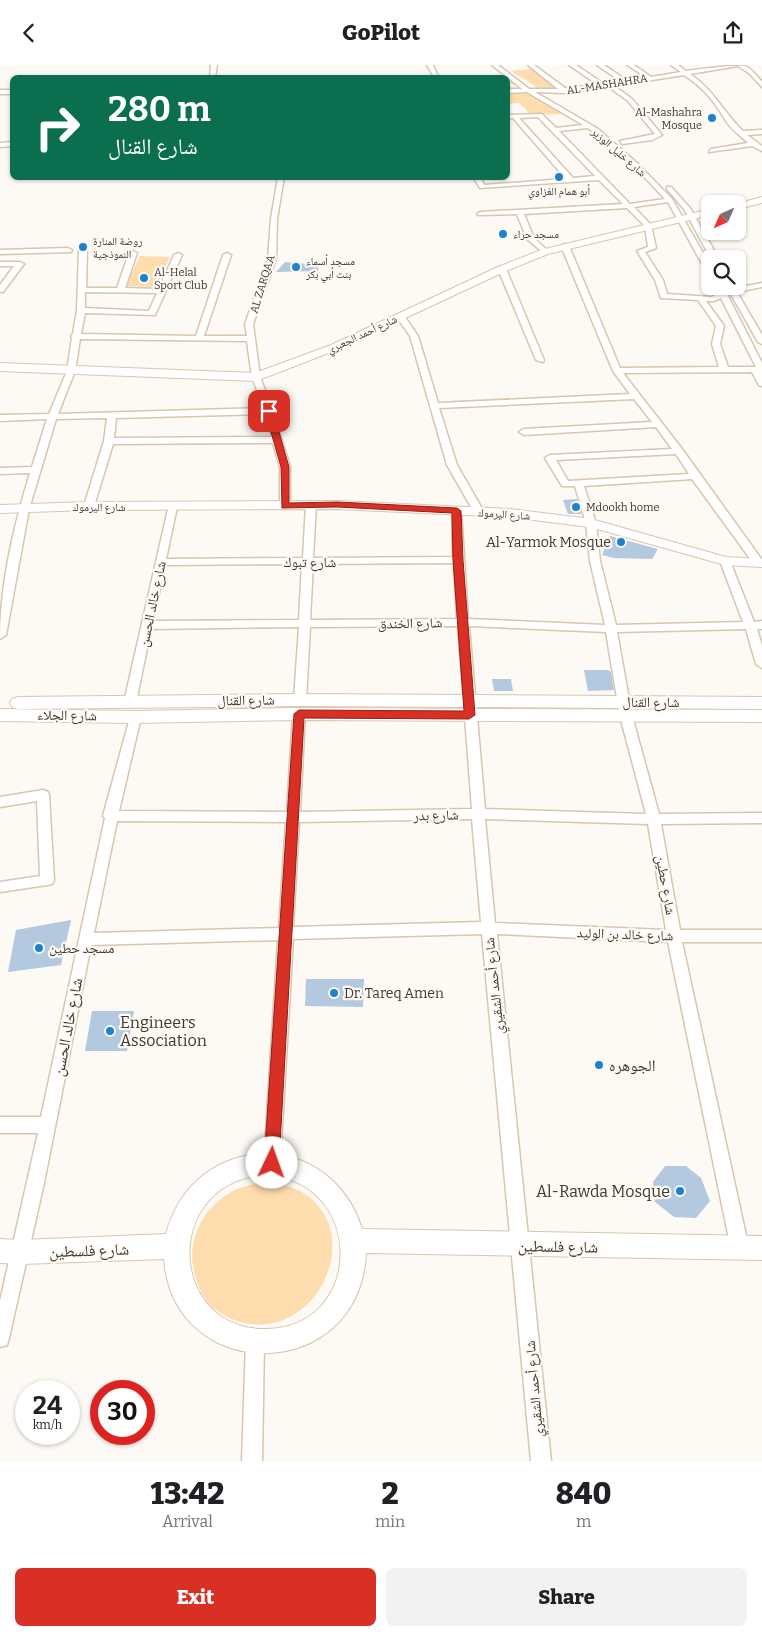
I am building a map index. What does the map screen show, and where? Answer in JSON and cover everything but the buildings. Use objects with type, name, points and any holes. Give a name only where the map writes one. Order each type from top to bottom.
[{"type":"street","name":"شارع خليل الوزير","points":[[495,65],[508,75]]},
{"type":"street","name":"شارع خليل الوزير","points":[[502,65],[541,91],[602,127],[622,142],[649,167],[687,208],[710,250]]},
{"type":"street","points":[[531,65],[565,91]]},
{"type":"street","points":[[572,65],[630,100],[659,135],[652,138],[622,142]]},
{"type":"street","points":[[600,65],[626,82]]},
{"type":"street","points":[[630,65],[650,77]]},
{"type":"street","points":[[674,65],[703,85],[726,114],[728,121],[753,144],[762,149]]},
{"type":"street","name":"AL-MASHAHRA","points":[[510,91],[565,91],[736,65]]},
{"type":"street","points":[[740,65],[759,77],[762,85]]},
{"type":"street","name":"شارع خليل الوزير","points":[[510,76],[529,91],[590,126],[612,142],[670,200],[701,256]]},
{"type":"street","points":[[511,117],[540,115],[648,225],[652,248],[641,251],[659,280],[664,296],[714,299],[717,295]]},
{"type":"street","points":[[511,117],[570,179]]},
{"type":"street","points":[[555,130],[590,126]]},
{"type":"street","points":[[742,133],[762,132]]},
{"type":"street","points":[[711,151],[753,144]]},
{"type":"street","points":[[478,180],[482,187],[600,178]]},
{"type":"street","name":"AL ZARQAA","points":[[280,180],[274,219],[272,259],[258,305],[249,324],[256,377],[269,411],[285,467],[285,506]]},
{"type":"street","points":[[480,214],[629,205],[670,200]]},
{"type":"street","points":[[746,204],[762,200]]},
{"type":"street","points":[[520,212],[531,239],[545,252]]},
{"type":"street","name":"شارع أحمد الجعبري","points":[[0,367],[256,377],[335,347],[502,269],[545,252],[565,245],[701,214]]},
{"type":"street","points":[[565,245],[616,371],[679,451],[695,476],[760,562]]},
{"type":"street","points":[[0,252],[68,250]]},
{"type":"street","points":[[0,635],[24,509],[53,416],[71,371],[75,336],[81,310],[82,251]]},
{"type":"street","points":[[120,289],[133,253]]},
{"type":"street","points":[[81,310],[152,313],[178,255]]},
{"type":"street","points":[[198,339],[205,324],[227,255]]},
{"type":"street","points":[[0,264],[20,264],[1,288]]},
{"type":"street","points":[[502,269],[540,360]]},
{"type":"street","points":[[746,287],[762,285]]},
{"type":"street","points":[[81,290],[162,291]]},
{"type":"street","points":[[724,295],[762,371]]},
{"type":"street","points":[[735,295],[762,342]]},
{"type":"street","points":[[700,298],[720,326],[716,344],[724,369]]},
{"type":"street","points":[[400,316],[414,336],[420,351],[434,407],[452,465],[479,512]]},
{"type":"street","points":[[75,336],[250,339]]},
{"type":"street","points":[[616,371],[756,369],[762,383]]},
{"type":"street","points":[[434,407],[636,396]]},
{"type":"street","points":[[0,418],[269,411]]},
{"type":"street","points":[[89,506],[109,441],[112,414]]},
{"type":"street","points":[[524,432],[658,424]]},
{"type":"street","points":[[109,441],[276,439]]},
{"type":"street","points":[[679,451],[550,458],[565,484],[695,476]]},
{"type":"street","points":[[0,471],[36,469]]},
{"type":"street","name":"شارع حطين","points":[[579,483],[591,523],[594,561],[611,629],[625,709],[654,819],[674,936],[751,1249]]},
{"type":"street","points":[[272,1163],[311,505]]},
{"type":"street","name":"شارع اليرموك","points":[[0,509],[89,506],[311,505],[510,513],[591,523],[725,561],[760,562]]},
{"type":"street","name":"شارع خالد الحسن","points":[[0,1338],[11,1251],[47,1125],[172,507]]},
{"type":"street","name":"شارع أحمد الشقيري","points":[[457,511],[462,622],[478,815],[541,1461]]},
{"type":"street","name":"شارع تبوك","points":[[161,562],[308,563],[458,560]]},
{"type":"street","points":[[725,561],[750,625],[762,664]]},
{"type":"street","name":"شارع الخندق","points":[[148,625],[462,622],[611,629],[762,625]]},
{"type":"street","name":"شارع القنال","points":[[0,703],[132,709],[300,707],[625,709],[762,716]]},
{"type":"street","name":"شارع القنال","points":[[625,709],[762,703]]},
{"type":"street","name":"شارع الجلاء","points":[[0,715],[132,709]]},
{"type":"street","points":[[0,802],[43,795],[47,880],[0,887]]},
{"type":"street","name":"شارع بدر","points":[[110,816],[478,815],[654,819],[762,818]]},
{"type":"street","name":"شارع خالد بن الوليد","points":[[85,939],[488,928],[674,936],[762,936]]},
{"type":"street","points":[[0,1125],[47,1125]]},
{"type":"street","points":[[272,1163],[305,1170],[330,1187],[347,1213],[354,1241],[350,1274],[336,1301],[326,1313],[301,1332],[272,1341],[255,1341],[223,1333],[196,1313],[181,1285],[177,1261],[178,1246],[184,1222],[190,1210],[209,1187],[246,1167],[272,1163]]},
{"type":"street","name":"شارع فلسطين","points":[[354,1241],[751,1249]]},
{"type":"street","name":"شارع فلسطين","points":[[11,1251],[178,1246]]},
{"type":"street","points":[[252,1461],[255,1341]]},
{"type":"shaded area","points":[[532,69],[560,88],[538,88],[511,71]]},
{"type":"shaded area","points":[[510,94],[531,94],[566,114],[529,115],[526,109],[519,103],[510,104]]},
{"type":"shaded area","name":"Al-Helal Sport Club","points":[[140,256],[170,257],[156,287],[125,286]]},
{"type":"shaded area","points":[[259,1183],[280,1184],[300,1191],[321,1209],[331,1231],[332,1256],[325,1279],[311,1300],[292,1316],[268,1324],[241,1322],[215,1310],[204,1297],[193,1266],[195,1235],[210,1209],[222,1198],[237,1189]]},
{"type":"place","name":"Al-Mashahra Mosque","points":[[712,118]]},
{"type":"place","name":"أبو همام الغزاوي","points":[[559,177]]},
{"type":"place","name":"مسجد حراء","points":[[503,234]]},
{"type":"place","name":"روضة المنارة النموذجية","points":[[83,247]]},
{"type":"place","name":"مسجد أسماء بنت أبي بكر","points":[[296,267]]},
{"type":"place","name":"Al-Helal Sport Club","points":[[144,278]]},
{"type":"place","name":"Mdookh home","points":[[576,507]]},
{"type":"place","name":"Al-Yarmok Mosque","points":[[621,542]]},
{"type":"place","name":"مسجد حطين","points":[[39,948]]},
{"type":"place","name":"Dr. Tareq Amen","points":[[334,993]]},
{"type":"place","name":"Engineers Association","points":[[110,1031]]},
{"type":"place","name":"الجوهره","points":[[599,1065]]},
{"type":"place","name":"Al-Rawda Mosque","points":[[680,1191]]},
{"type":"route","points":[[269,411],[285,467],[285,506],[337,505],[457,511],[462,625],[469,701],[469,715],[299,714],[272,1163]]}]
